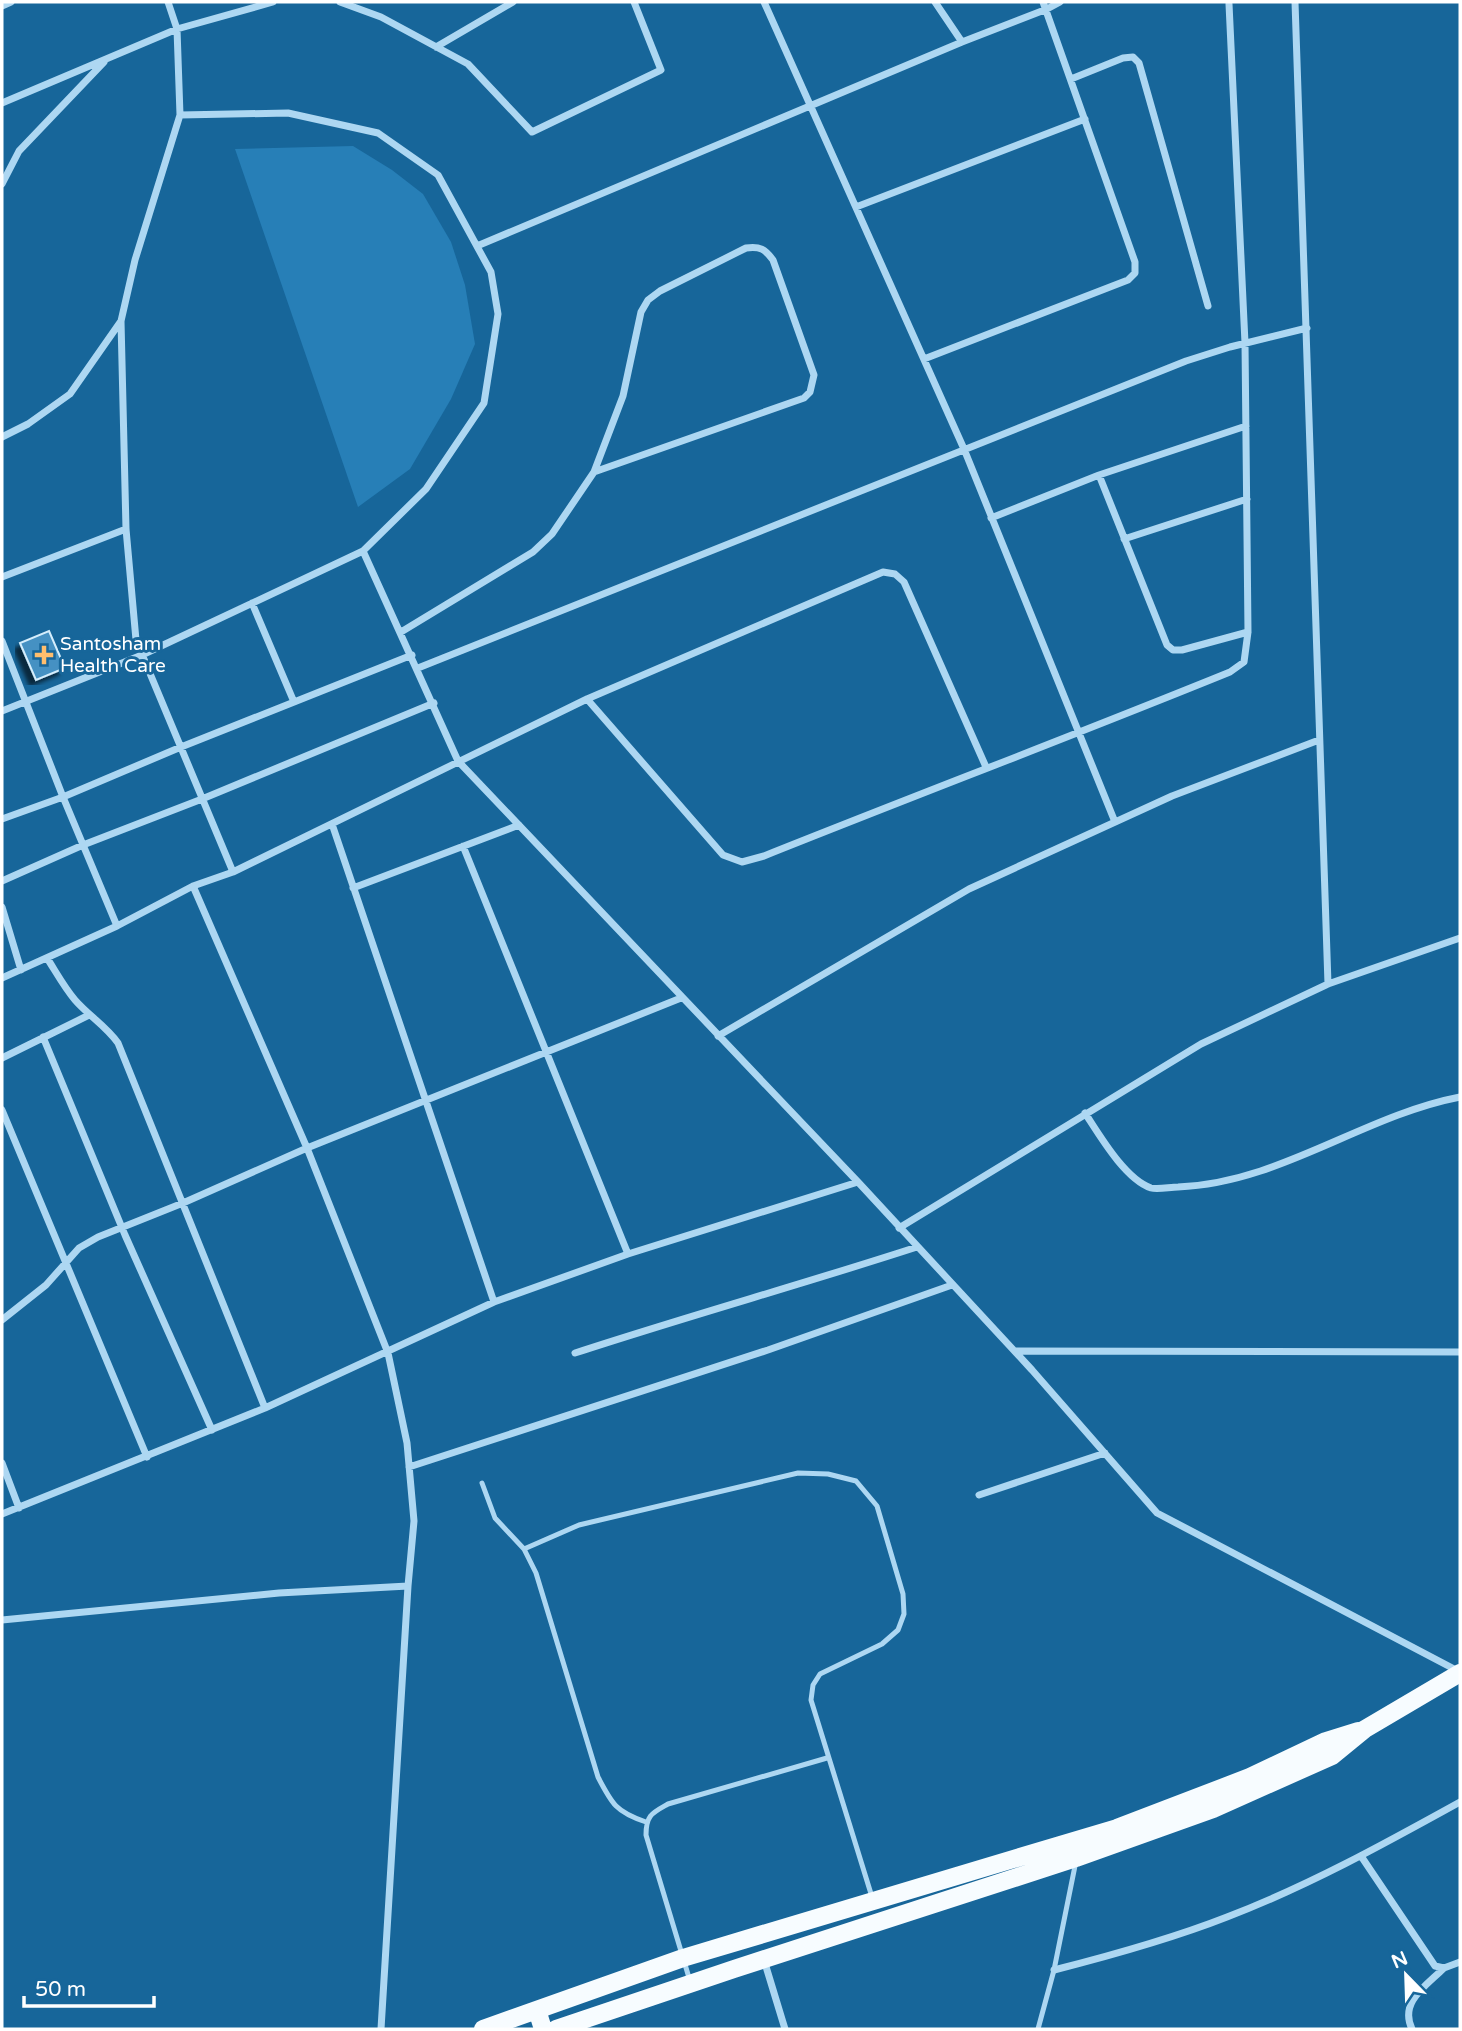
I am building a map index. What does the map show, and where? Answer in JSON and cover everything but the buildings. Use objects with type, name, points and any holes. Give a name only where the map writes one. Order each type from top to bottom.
[{"type":"main road","points":[[556,2029],[1076,1858],[1213,1809],[1332,1756],[1365,1729],[1460,1673]]},
{"type":"main road","points":[[483,2029],[683,1958],[1117,1828],[1250,1777],[1326,1741],[1365,1729]]},
{"type":"main road","points":[[537,2010],[543,2029]]},
{"type":"street","points":[[2,6],[11,2]]},
{"type":"street","points":[[168,2],[177,29],[180,115],[135,260],[121,321],[126,529],[136,640],[233,872]]},
{"type":"street","points":[[2,103],[177,29],[273,2]]},
{"type":"street","points":[[340,2],[381,17],[468,64],[531,132],[661,70],[634,2]]},
{"type":"street","points":[[436,47],[513,2]]},
{"type":"street","points":[[764,2],[964,449],[1115,822]]},
{"type":"street","points":[[935,2],[962,42]]},
{"type":"street","points":[[477,246],[810,104],[1060,2]]},
{"type":"street","points":[[1294,2],[1328,984]]},
{"type":"street","points":[[587,699],[723,855],[742,862],[764,856],[986,767],[1079,733],[1230,672],[1244,662],[1248,632],[1245,343],[1230,4]]},
{"type":"street","points":[[924,359],[1128,280],[1135,273],[1135,262],[1045,6]]},
{"type":"street","points":[[1071,79],[1123,58],[1133,57],[1139,63],[1208,306]]},
{"type":"street","points":[[2,184],[19,150],[107,59]]},
{"type":"street","points":[[2,711],[142,654],[363,551],[426,489],[484,403],[498,314],[491,272],[439,175],[378,133],[288,113],[180,115]]},
{"type":"street","points":[[856,207],[1085,119]]},
{"type":"street","points":[[401,632],[533,552],[552,534],[594,471],[623,396],[637,323],[648,300],[660,291],[746,248],[758,246],[767,251],[773,260],[814,375],[810,392],[804,398],[594,471]]},
{"type":"street","points":[[2,437],[28,424],[70,394],[121,321]]},
{"type":"street","points":[[418,668],[1186,361],[1307,328]]},
{"type":"street","points":[[991,518],[1099,475],[1246,426]]},
{"type":"street","points":[[1099,475],[1167,645],[1174,650],[1182,650],[1248,632]]},
{"type":"street","points":[[1124,539],[1247,499]]},
{"type":"street","points":[[2,578],[126,529]]},
{"type":"street","points":[[363,551],[458,761],[858,1182],[1015,1351],[1157,1513],[1460,1673]]},
{"type":"street","points":[[2,978],[117,926],[193,886],[233,872],[587,699],[883,572],[895,574],[904,582],[986,767]]},
{"type":"street","points":[[252,603],[294,702]]},
{"type":"street","points":[[2,641],[62,797],[117,926]]},
{"type":"street","points":[[2,819],[412,655]]},
{"type":"street","points":[[2,881],[83,845],[434,703]]},
{"type":"street","points":[[718,1036],[969,889],[1172,796],[1319,740]]},
{"type":"street","points":[[332,824],[494,1302]]},
{"type":"street","points":[[353,888],[519,825]]},
{"type":"street","points":[[463,846],[628,1254]]},
{"type":"street","points":[[193,886],[307,1148],[388,1353],[407,1443],[414,1521],[381,2029]]},
{"type":"street","points":[[2,907],[21,970]]},
{"type":"street","points":[[899,1228],[1201,1044],[1328,984],[1460,938]]},
{"type":"street","points":[[47,958],[73,998],[89,1015],[107,1028],[118,1043],[265,1408]]},
{"type":"street","points":[[2,1320],[46,1284],[79,1248],[307,1148],[681,998]]},
{"type":"street","points":[[2,1058],[89,1015]]},
{"type":"street","points":[[43,1037],[122,1228],[212,1430]]},
{"type":"street","points":[[1085,1113],[1122,1167],[1152,1188],[1196,1186],[1255,1173],[1322,1149],[1389,1117],[1460,1097]]},
{"type":"street","points":[[2,1110],[147,1457]]},
{"type":"street","points":[[2,1514],[265,1408],[494,1302],[628,1254],[858,1182]]},
{"type":"street","points":[[575,1353],[917,1247]]},
{"type":"street","points":[[409,1466],[755,1354],[952,1285]]},
{"type":"street","points":[[1015,1351],[1460,1352]]},
{"type":"street","points":[[979,1495],[1105,1453]]},
{"type":"street","points":[[2,1462],[19,1508]]},
{"type":"street","points":[[2,1620],[279,1593],[408,1586]]},
{"type":"street","points":[[1054,1970],[1137,1948],[1228,1917],[1361,1856],[1460,1802]]},
{"type":"street","points":[[1361,1856],[1428,1958],[1435,1966],[1444,1968]]},
{"type":"street","points":[[764,1960],[785,2029]]},
{"type":"street","points":[[1412,2029],[1407,2009],[1412,2000],[1444,1968],[1460,1962]]},
{"type":"lane","points":[[524,1549],[579,1525],[798,1473],[828,1474],[856,1481],[877,1506],[903,1594],[904,1614],[898,1630],[882,1644],[820,1674],[813,1685],[811,1700],[873,1900]]},
{"type":"lane","points":[[482,1482],[495,1518],[524,1549],[536,1573],[598,1777],[611,1803],[626,1815],[646,1822]]},
{"type":"lane","points":[[691,1984],[646,1835],[646,1822],[653,1813],[668,1804],[827,1758]]},
{"type":"lane","points":[[1038,2029],[1054,1970],[1076,1858]]},
{"type":"shaded area","points":[[353,146],[392,170],[423,194],[451,242],[465,285],[475,344],[451,399],[410,469],[358,507],[235,149]]},
{"type":"place","name":"Santosham Health Care","points":[[44,655]]}]
